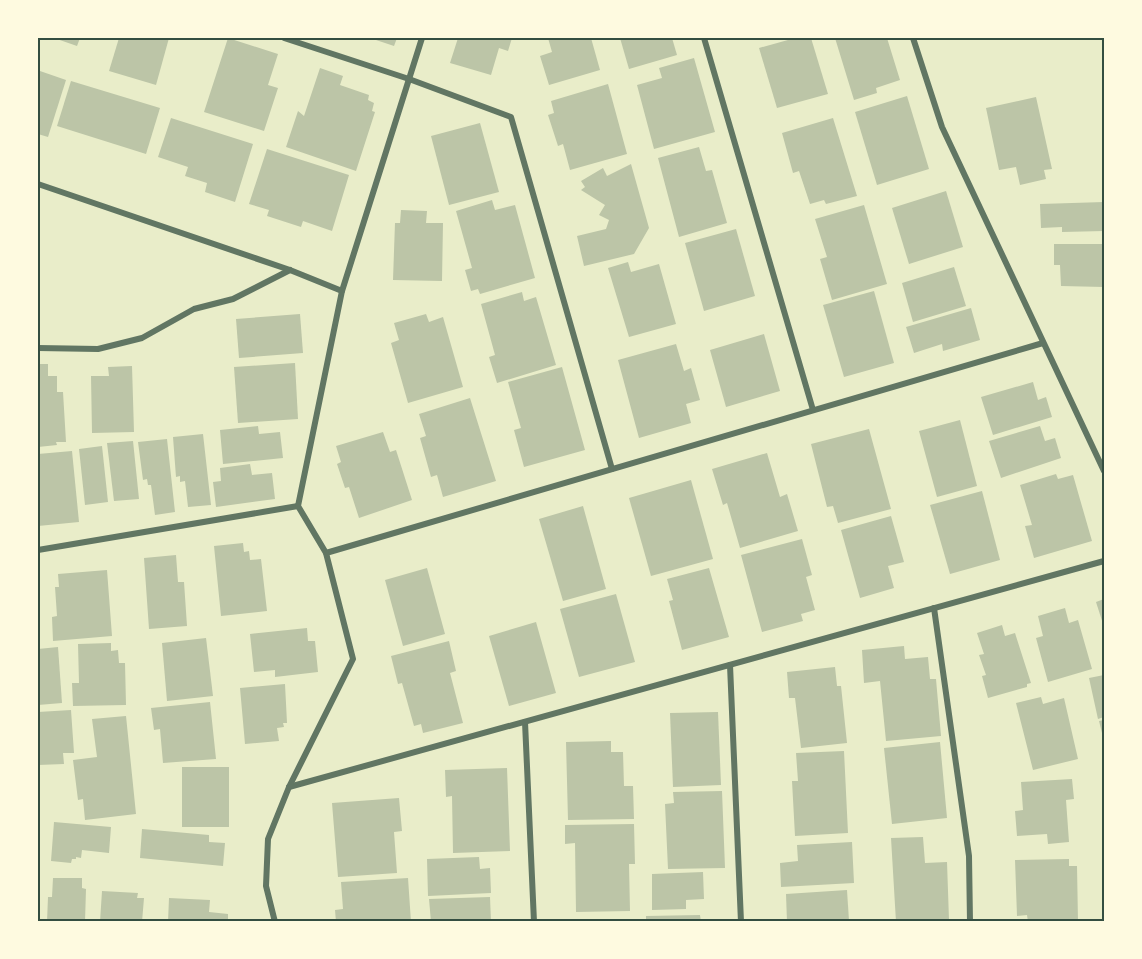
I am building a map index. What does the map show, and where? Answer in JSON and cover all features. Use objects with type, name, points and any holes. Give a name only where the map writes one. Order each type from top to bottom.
[{"type":"street","points":[[285,38],[409,78],[511,117],[612,469]]},
{"type":"street","points":[[275,921],[266,886],[268,839],[289,787],[353,659],[326,553],[298,506],[342,291],[422,38]]},
{"type":"street","points":[[704,38],[813,410]]},
{"type":"street","points":[[913,38],[942,127],[1104,471]]},
{"type":"street","points":[[38,184],[290,270],[342,291]]},
{"type":"street","points":[[38,348],[98,349],[142,338],[194,309],[233,299],[290,270]]},
{"type":"street","points":[[326,553],[1043,343]]},
{"type":"street","points":[[38,550],[298,506]]},
{"type":"street","points":[[289,787],[1104,561]]},
{"type":"street","points":[[934,609],[969,856],[970,921]]},
{"type":"street","points":[[730,665],[741,921]]},
{"type":"street","points":[[525,722],[534,921]]},
{"type":"building","points":[[54,38],[80,38],[77,46]]},
{"type":"building","points":[[119,38],[169,38],[156,85],[109,71]]},
{"type":"building","points":[[228,38],[278,54],[268,85],[278,88],[264,131],[204,112]]},
{"type":"building","points":[[370,38],[397,38],[394,46]]},
{"type":"building","points":[[458,38],[512,38],[508,51],[499,48],[491,75],[450,63]]},
{"type":"building","points":[[548,38],[591,38],[600,70],[549,85],[540,56],[552,52]]},
{"type":"building","points":[[620,38],[672,38],[677,55],[629,69]]},
{"type":"building","points":[[795,38],[811,38],[828,94],[777,108],[759,48]]},
{"type":"building","points":[[835,38],[887,38],[900,80],[876,88],[877,93],[854,100]]},
{"type":"building","points":[[694,58],[715,132],[654,149],[637,85],[662,78],[659,68]]},
{"type":"building","points":[[320,68],[343,76],[340,85],[369,95],[368,100],[374,103],[372,111],[375,112],[356,171],[286,147],[298,111],[304,116]]},
{"type":"building","points":[[40,71],[66,80],[48,137],[38,134]]},
{"type":"building","points":[[71,81],[160,108],[146,154],[57,126]]},
{"type":"building","points":[[608,84],[627,154],[570,170],[563,144],[558,146],[548,115],[554,113],[551,101]]},
{"type":"building","points":[[907,96],[929,169],[877,185],[855,112]]},
{"type":"building","points":[[1036,97],[1052,169],[1044,170],[1046,179],[1020,185],[1016,167],[999,170],[986,108]]},
{"type":"building","points":[[171,118],[253,144],[235,202],[205,192],[207,183],[185,176],[188,167],[158,157]]},
{"type":"building","points":[[833,118],[857,196],[826,204],[824,200],[810,204],[799,171],[793,173],[782,133]]},
{"type":"building","points":[[480,123],[499,192],[449,205],[431,136]]},
{"type":"building","points":[[699,147],[706,171],[712,170],[727,223],[679,237],[658,158]]},
{"type":"building","points":[[267,149],[349,175],[332,231],[303,221],[301,227],[267,216],[269,210],[249,204]]},
{"type":"building","points":[[631,164],[649,228],[634,254],[584,266],[577,236],[606,229],[609,220],[599,215],[605,205],[581,190],[585,187],[581,181],[603,168],[607,176]]},
{"type":"building","points":[[946,191],[963,247],[909,264],[892,208]]},
{"type":"building","points":[[492,200],[495,210],[515,205],[535,278],[480,294],[478,289],[471,291],[465,270],[472,268],[456,211]]},
{"type":"building","points":[[1104,202],[1104,231],[1062,232],[1062,227],[1041,228],[1040,204]]},
{"type":"building","points":[[864,205],[887,284],[832,300],[820,259],[827,257],[815,219]]},
{"type":"building","points":[[401,210],[427,211],[426,223],[443,223],[442,281],[393,280],[395,223],[400,223]]},
{"type":"building","points":[[736,229],[755,296],[704,311],[685,243]]},
{"type":"building","points":[[1054,244],[1104,244],[1104,287],[1061,286],[1060,265],[1054,265]]},
{"type":"building","points":[[628,262],[631,272],[659,264],[676,324],[629,337],[608,268]]},
{"type":"building","points":[[954,267],[966,306],[913,322],[902,283]]},
{"type":"building","points":[[874,291],[894,363],[844,377],[823,305]]},
{"type":"building","points":[[522,292],[524,301],[536,297],[556,365],[497,383],[489,357],[495,355],[481,304]]},
{"type":"building","points":[[971,308],[980,340],[943,351],[942,344],[914,353],[906,327]]},
{"type":"building","points":[[300,314],[303,353],[239,358],[236,319]]},
{"type":"building","points":[[426,314],[429,322],[443,317],[463,387],[408,403],[391,343],[399,340],[394,323]]},
{"type":"building","points":[[764,334],[780,391],[726,407],[710,350]]},
{"type":"building","points":[[676,344],[684,371],[691,368],[700,400],[686,404],[691,423],[639,438],[618,360]]},
{"type":"building","points":[[295,363],[298,419],[238,423],[234,367]]},
{"type":"building","points":[[38,364],[48,364],[48,376],[57,376],[57,392],[63,392],[66,442],[56,442],[57,445],[38,447]]},
{"type":"building","points":[[132,366],[134,432],[92,433],[91,376],[109,376],[108,367]]},
{"type":"building","points":[[562,367],[585,450],[524,467],[514,430],[521,428],[508,382]]},
{"type":"building","points":[[1033,382],[1038,400],[1046,397],[1052,417],[993,435],[981,397]]},
{"type":"building","points":[[470,398],[496,481],[443,497],[437,475],[431,477],[420,438],[426,436],[419,414]]},
{"type":"building","points":[[960,420],[977,486],[937,497],[919,431]]},
{"type":"building","points":[[258,426],[259,434],[280,432],[283,458],[223,464],[220,430]]},
{"type":"building","points":[[1040,426],[1045,441],[1055,438],[1061,458],[1001,478],[989,441]]},
{"type":"building","points":[[869,429],[891,509],[838,523],[833,506],[827,507],[811,444]]},
{"type":"building","points":[[383,432],[390,452],[396,450],[412,500],[359,518],[349,487],[345,488],[337,464],[341,462],[336,446]]},
{"type":"building","points":[[203,434],[211,505],[188,507],[185,481],[180,482],[180,476],[176,477],[173,437]]},
{"type":"building","points":[[167,439],[175,512],[155,515],[151,485],[148,485],[147,479],[143,480],[138,442]]},
{"type":"building","points":[[133,441],[139,499],[114,501],[107,443]]},
{"type":"building","points":[[102,446],[108,502],[85,505],[79,449]]},
{"type":"building","points":[[72,451],[79,522],[38,526],[38,454]]},
{"type":"building","points":[[767,453],[780,497],[787,494],[798,531],[740,548],[727,503],[723,505],[712,469]]},
{"type":"building","points":[[250,464],[252,475],[272,473],[275,499],[216,507],[213,482],[221,481],[220,468]]},
{"type":"building","points":[[1056,474],[1058,479],[1073,475],[1092,541],[1034,558],[1025,526],[1032,525],[1020,485]]},
{"type":"building","points":[[691,480],[713,559],[651,576],[629,498]]},
{"type":"building","points":[[982,491],[1000,560],[950,574],[930,505]]},
{"type":"building","points":[[583,506],[606,589],[563,601],[539,519]]},
{"type":"building","points":[[891,516],[904,562],[888,566],[894,588],[860,598],[841,530]]},
{"type":"building","points":[[802,539],[812,575],[806,577],[815,610],[801,614],[803,621],[762,632],[741,555]]},
{"type":"building","points":[[243,543],[244,552],[249,551],[250,560],[261,559],[267,611],[221,616],[214,546]]},
{"type":"building","points":[[176,555],[178,582],[184,582],[187,626],[149,629],[144,558]]},
{"type":"building","points":[[427,568],[445,634],[403,646],[385,580]]},
{"type":"building","points":[[709,568],[729,637],[682,650],[669,601],[673,600],[667,579]]},
{"type":"building","points":[[107,570],[112,636],[53,641],[52,617],[57,616],[55,587],[59,587],[58,574]]},
{"type":"building","points":[[616,594],[635,662],[579,677],[560,609]]},
{"type":"building","points":[[1104,599],[1104,627],[1096,602]]},
{"type":"building","points":[[1065,608],[1069,623],[1078,620],[1092,669],[1048,682],[1036,638],[1043,636],[1038,616]]},
{"type":"building","points":[[536,622],[556,693],[509,706],[489,636]]},
{"type":"building","points":[[1002,625],[1005,636],[1015,633],[1031,683],[1027,684],[1027,687],[988,698],[982,676],[986,675],[979,655],[984,654],[977,633]]},
{"type":"building","points":[[307,628],[308,641],[315,641],[318,672],[275,677],[275,670],[254,672],[250,634]]},
{"type":"building","points":[[206,638],[213,696],[167,701],[162,643]]},
{"type":"building","points":[[449,641],[456,671],[450,673],[463,723],[423,733],[421,724],[414,726],[402,683],[398,684],[391,656]]},
{"type":"building","points":[[111,643],[111,651],[118,650],[119,663],[125,663],[126,705],[73,706],[72,683],[79,683],[78,644]]},
{"type":"building","points":[[904,646],[905,659],[928,657],[930,679],[936,679],[941,736],[886,741],[880,681],[864,683],[862,650]]},
{"type":"building","points":[[58,647],[62,703],[38,705],[38,649]]},
{"type":"building","points":[[835,667],[837,686],[841,686],[847,743],[801,748],[795,698],[789,698],[787,672]]},
{"type":"building","points":[[1104,675],[1104,717],[1098,719],[1089,678]]},
{"type":"building","points":[[285,684],[287,723],[283,723],[284,727],[277,728],[279,741],[245,744],[240,688]]},
{"type":"building","points":[[1041,697],[1043,704],[1064,698],[1078,759],[1033,770],[1016,703]]},
{"type":"building","points":[[210,702],[216,759],[163,763],[160,729],[154,730],[151,708]]},
{"type":"building","points":[[71,710],[74,753],[63,753],[64,764],[38,765],[38,712]]},
{"type":"building","points":[[718,712],[721,785],[673,787],[670,713]]},
{"type":"building","points":[[126,716],[136,814],[85,820],[83,799],[78,800],[73,760],[97,757],[92,719]]},
{"type":"building","points":[[1104,720],[1104,741],[1099,721]]},
{"type":"building","points":[[611,741],[611,752],[623,752],[624,786],[633,786],[634,819],[568,820],[566,742]]},
{"type":"building","points":[[940,742],[947,818],[892,824],[884,748]]},
{"type":"building","points":[[844,751],[848,833],[795,836],[792,781],[798,781],[796,753]]},
{"type":"building","points":[[182,767],[229,767],[229,827],[182,827]]},
{"type":"building","points":[[507,768],[510,851],[453,853],[452,796],[446,797],[445,770]]},
{"type":"building","points":[[1072,779],[1074,799],[1066,800],[1069,842],[1048,844],[1047,834],[1017,836],[1015,811],[1023,810],[1021,782]]},
{"type":"building","points":[[722,791],[725,868],[668,869],[665,804],[674,803],[673,792]]},
{"type":"building","points":[[399,798],[402,831],[394,832],[397,873],[338,877],[332,803]]},
{"type":"building","points":[[54,822],[111,827],[109,853],[82,850],[81,858],[72,859],[71,863],[51,861]]},
{"type":"building","points":[[634,824],[635,864],[629,864],[630,911],[576,912],[575,843],[565,844],[565,825]]},
{"type":"building","points":[[142,829],[209,835],[209,842],[225,843],[223,866],[140,858]]},
{"type":"building","points":[[923,837],[925,863],[947,862],[949,920],[896,922],[891,838]]},
{"type":"building","points":[[852,842],[854,883],[781,887],[780,863],[798,861],[797,845]]},
{"type":"building","points":[[479,857],[480,869],[490,868],[491,893],[428,896],[427,859]]},
{"type":"building","points":[[1069,859],[1069,866],[1077,866],[1078,922],[1028,922],[1027,915],[1017,916],[1015,860]]},
{"type":"building","points":[[703,872],[704,899],[686,900],[686,909],[652,910],[652,874]]},
{"type":"building","points":[[53,878],[82,878],[82,888],[86,889],[85,922],[47,922],[48,897],[52,897]]},
{"type":"building","points":[[408,878],[411,922],[336,922],[335,910],[343,909],[341,882]]},
{"type":"building","points":[[847,890],[849,921],[787,922],[786,894]]},
{"type":"building","points":[[102,891],[138,893],[137,898],[144,898],[142,922],[100,922]]},
{"type":"building","points":[[490,897],[491,922],[431,922],[429,899]]},
{"type":"building","points":[[169,898],[210,900],[209,912],[228,914],[228,922],[168,922]]},
{"type":"building","points":[[700,915],[701,922],[646,922],[646,916]]}]
